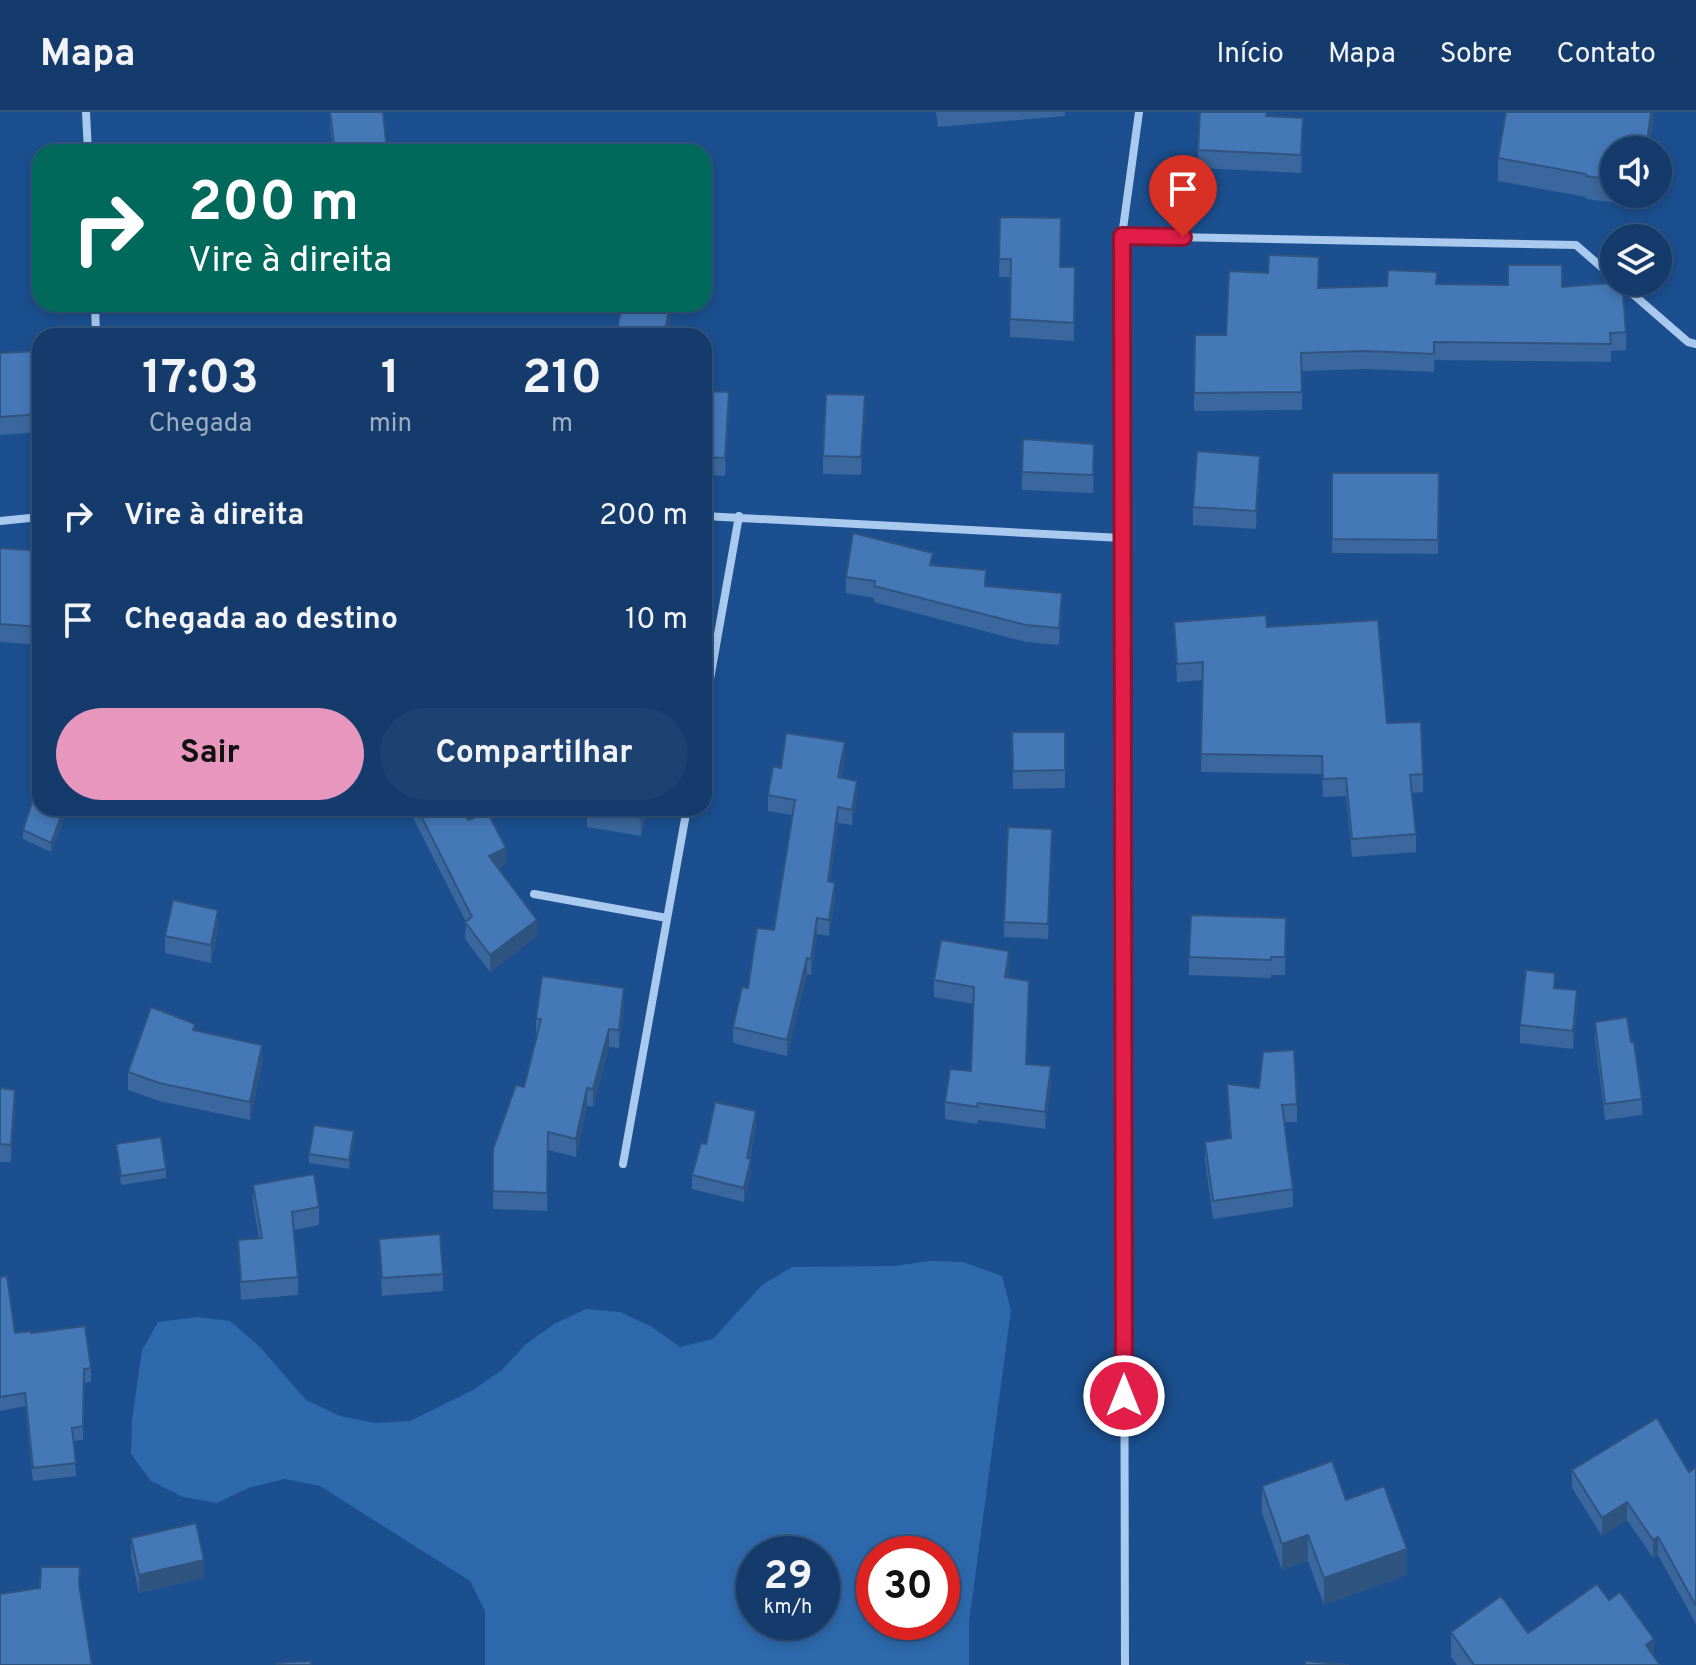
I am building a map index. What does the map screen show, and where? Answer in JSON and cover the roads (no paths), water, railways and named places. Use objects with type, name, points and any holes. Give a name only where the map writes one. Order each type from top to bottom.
[{"type":"street","points":[[86,112],[88,144]]},
{"type":"street","points":[[1125,1665],[1122,236],[1139,112]]},
{"type":"street","points":[[1122,236],[1576,245],[1600,266]]},
{"type":"street","points":[[1635,296],[1688,342],[1696,344]]},
{"type":"street","points":[[712,516],[1122,538]]},
{"type":"street","points":[[712,668],[739,516]]},
{"type":"street","points":[[0,521],[32,518]]},
{"type":"street","points":[[623,1164],[686,816]]},
{"type":"street","points":[[534,894],[667,918]]}]
